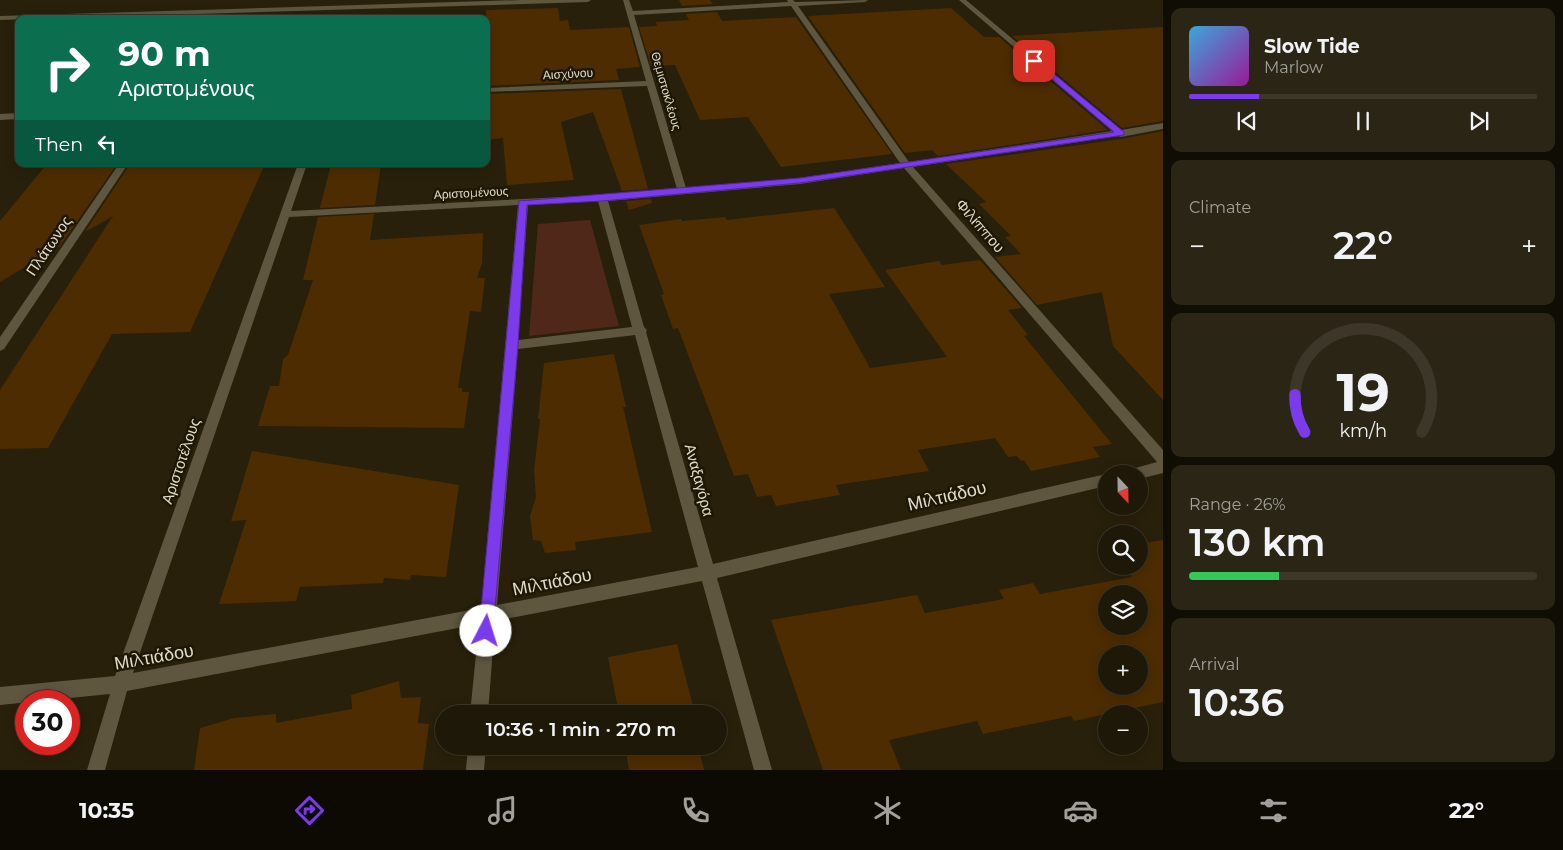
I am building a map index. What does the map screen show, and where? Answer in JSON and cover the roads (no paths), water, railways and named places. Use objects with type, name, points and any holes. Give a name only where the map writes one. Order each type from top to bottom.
[{"type":"street","points":[[90,15],[588,0]]},
{"type":"street","name":"Θεμιστοκλέους","points":[[626,0],[682,190]]},
{"type":"street","points":[[630,13],[792,2],[865,0]]},
{"type":"street","points":[[962,0],[1121,134]]},
{"type":"street","name":"Φιλίππου","points":[[792,2],[907,166],[1163,460]]},
{"type":"street","points":[[0,18],[15,17]]},
{"type":"street","name":"Αισχύνου","points":[[490,90],[651,83]]},
{"type":"street","points":[[0,117],[15,116]]},
{"type":"street","name":"Αριστομένους","points":[[285,214],[602,198],[800,181],[1163,127]]},
{"type":"street","name":"Πλάτωνος","points":[[0,346],[121,167]]},
{"type":"street","name":"Αριστοτέλους","points":[[96,770],[121,684],[301,167]]},
{"type":"street","name":"Αναξαγόρα","points":[[602,198],[641,330],[763,770]]},
{"type":"street","points":[[480,705],[523,203]]},
{"type":"street","points":[[512,345],[641,330]]},
{"type":"street","points":[[1148,470],[1163,467]]},
{"type":"street","name":"Μιλτιάδου","points":[[0,696],[121,684],[707,573],[1098,482]]},
{"type":"street","points":[[475,770],[476,755]]}]
